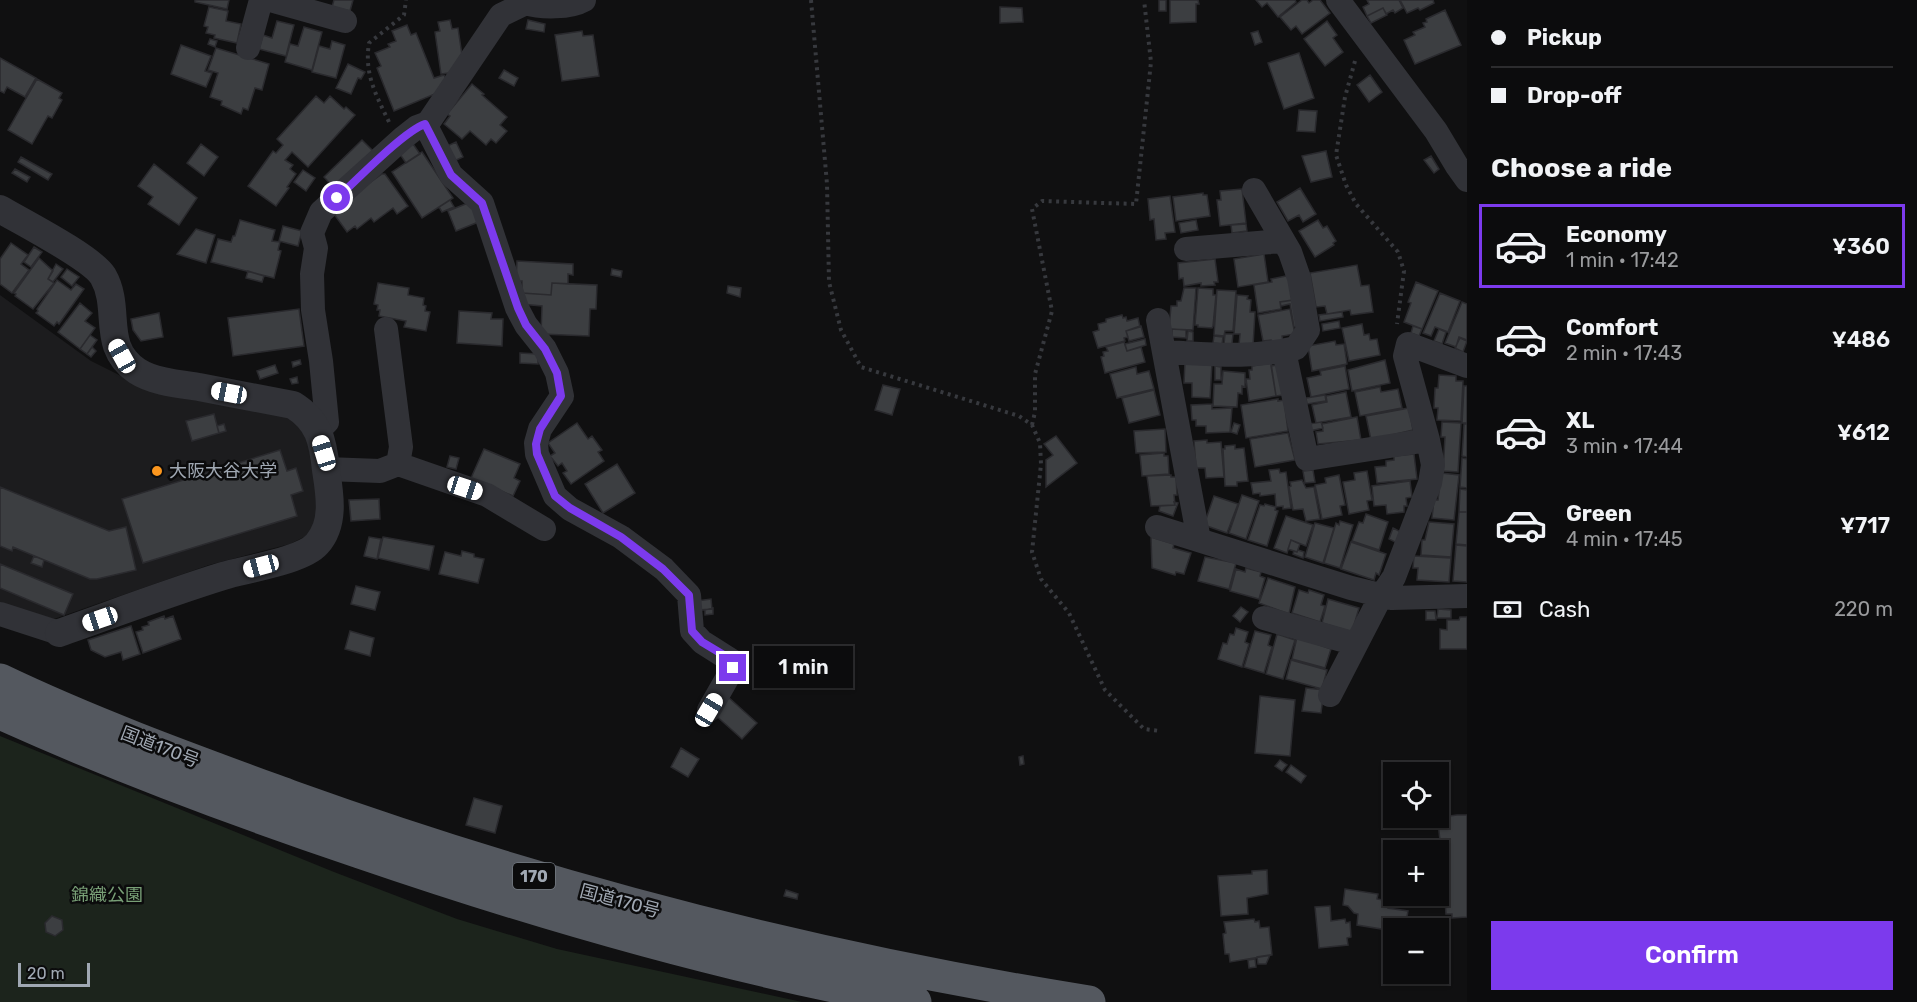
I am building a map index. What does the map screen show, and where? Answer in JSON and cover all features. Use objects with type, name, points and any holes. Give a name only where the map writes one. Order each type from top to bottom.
[{"type":"highway","name":"国道170号","points":[[0,680],[128,735],[225,773],[342,815],[513,870],[642,907],[832,953],[987,985],[1089,1002]]},
{"type":"highway","name":"国道170号","points":[[0,712],[97,754],[227,805],[454,883],[657,944],[781,974],[915,1002]]},
{"type":"street","points":[[248,48],[261,0]]},
{"type":"street","points":[[270,0],[345,21]]},
{"type":"street","points":[[318,431],[327,422],[313,310],[312,274],[316,248],[312,233],[321,213],[403,138],[417,127],[428,123],[501,15],[526,2],[533,5],[576,4],[584,0]]},
{"type":"street","points":[[1340,1],[1436,132],[1467,180]]},
{"type":"street","points":[[425,124],[451,175],[482,203],[518,308],[526,325],[545,349],[557,373],[561,396],[540,429],[536,444],[537,454],[555,496],[570,508],[621,537],[663,569],[689,595],[692,631],[702,642],[732,660],[733,668],[709,710]]},
{"type":"street","points":[[1164,352],[1245,356],[1284,351],[1296,348],[1308,330],[1299,278],[1290,252],[1254,190]]},
{"type":"street","points":[[0,209],[90,262],[102,274],[112,306],[114,341],[122,356],[137,371],[159,380],[293,405],[307,413],[318,431],[324,453],[330,496],[325,533],[316,546],[299,556],[223,576],[59,633],[0,614]]},
{"type":"street","points":[[1186,249],[1283,241]]},
{"type":"street","points":[[1158,320],[1198,540]]},
{"type":"street","points":[[386,330],[401,447],[398,464]]},
{"type":"street","points":[[1330,695],[1381,595],[1394,578],[1430,483],[1433,465],[1405,356],[1408,344],[1467,366]]},
{"type":"street","points":[[1284,351],[1307,459],[1428,440]]},
{"type":"street","points":[[326,469],[380,471],[398,464],[487,495],[544,529]]},
{"type":"street","points":[[1157,527],[1351,588],[1392,598],[1467,596]]},
{"type":"street","points":[[1264,618],[1356,644]]},
{"type":"path","points":[[403,138],[391,125],[373,89],[366,60],[369,43],[404,15],[406,0]]},
{"type":"path","points":[[811,0],[827,184],[829,282],[841,330],[861,367],[1019,416],[1032,425],[1040,443],[1041,464],[1032,552],[1041,579],[1069,613],[1105,690],[1144,729],[1160,731]]},
{"type":"path","points":[[1032,425],[1035,412],[1035,374],[1052,310],[1032,210],[1042,201],[1136,204],[1151,62],[1144,0]]},
{"type":"path","points":[[1371,45],[1354,61],[1345,98],[1336,156],[1346,185],[1356,204],[1398,252],[1404,271],[1396,331],[1408,344]]},
{"type":"shaded area","name":"大阪大谷大学","points":[[0,295],[91,361],[145,388],[283,415],[296,423],[307,438],[320,503],[317,519],[308,535],[290,544],[209,565],[54,619],[0,605]]},
{"type":"green space","name":"錦織公園","points":[[0,736],[334,872],[457,919],[557,949],[802,1002],[0,1002]]},
{"type":"building","points":[[195,0],[229,0],[227,9],[195,2]]},
{"type":"building","points":[[334,0],[353,0],[350,11],[332,7]]},
{"type":"building","points":[[1159,0],[1166,0],[1166,11],[1159,11]]},
{"type":"building","points":[[1170,0],[1198,0],[1196,22],[1170,23]]},
{"type":"building","points":[[1256,0],[1295,0],[1296,2],[1278,17],[1267,3],[1262,7]]},
{"type":"building","points":[[1302,0],[1307,0],[1309,3],[1313,0],[1320,0],[1330,13],[1302,34],[1296,26],[1291,30],[1280,17]]},
{"type":"building","points":[[1367,0],[1399,0],[1403,8],[1395,13],[1393,10],[1386,14],[1383,8],[1367,16],[1363,7],[1369,4]]},
{"type":"building","points":[[1400,0],[1433,0],[1434,3],[1407,13]]},
{"type":"building","points":[[209,7],[228,11],[226,21],[241,24],[237,43],[214,38],[215,35],[206,33],[208,27],[204,26]]},
{"type":"building","points":[[1000,7],[1022,8],[1023,22],[1000,23]]},
{"type":"building","points":[[1383,8],[1387,15],[1371,23],[1367,16]]},
{"type":"building","points":[[1445,10],[1461,45],[1415,64],[1404,40],[1415,35],[1413,32],[1425,27],[1423,23],[1427,22],[1426,19]]},
{"type":"building","points":[[450,20],[452,29],[458,28],[463,62],[457,72],[441,74],[435,32],[440,31],[438,22]]},
{"type":"building","points":[[528,20],[545,24],[544,32],[526,29]]},
{"type":"building","points":[[277,21],[294,25],[286,56],[259,49],[263,35],[272,38]]},
{"type":"building","points":[[1327,21],[1337,35],[1333,38],[1343,52],[1325,66],[1304,39]]},
{"type":"building","points":[[407,25],[411,35],[416,33],[434,78],[444,75],[448,84],[442,91],[394,111],[377,68],[381,66],[375,53],[390,47],[388,44],[396,41],[392,31]]},
{"type":"building","points":[[304,27],[322,32],[312,70],[285,62],[290,44],[298,46]]},
{"type":"building","points":[[582,31],[583,36],[593,35],[599,76],[562,81],[555,35]]},
{"type":"building","points":[[1258,31],[1262,42],[1255,45],[1251,33]]},
{"type":"building","points":[[210,39],[217,41],[215,47],[208,44]]},
{"type":"building","points":[[332,41],[345,45],[336,78],[312,72],[319,46],[330,49]]},
{"type":"building","points":[[181,45],[211,56],[205,71],[212,73],[206,87],[171,74]]},
{"type":"building","points":[[216,48],[269,64],[262,90],[255,88],[248,110],[243,108],[241,114],[221,105],[222,101],[210,97],[218,73],[208,70]]},
{"type":"building","points":[[1299,53],[1314,98],[1284,109],[1268,63]]},
{"type":"building","points":[[0,58],[36,78],[25,97],[7,87],[4,93],[0,91]]},
{"type":"building","points":[[348,64],[365,72],[361,79],[358,78],[351,94],[336,88]]},
{"type":"building","points":[[504,70],[518,78],[514,86],[499,78]]},
{"type":"building","points":[[1370,75],[1382,92],[1369,102],[1357,85]]},
{"type":"building","points":[[37,79],[62,93],[59,98],[62,100],[52,118],[48,116],[32,144],[8,130]]},
{"type":"building","points":[[472,84],[507,117],[500,125],[507,131],[496,143],[491,139],[486,145],[470,131],[462,139],[444,124],[450,116],[447,114]]},
{"type":"building","points":[[316,96],[324,103],[330,96],[344,109],[346,107],[355,115],[308,167],[292,152],[285,160],[293,165],[290,169],[296,174],[276,206],[248,186],[273,151],[276,153],[283,145],[277,139]]},
{"type":"building","points":[[1299,110],[1317,111],[1315,132],[1297,131]]},
{"type":"building","points":[[362,140],[376,154],[337,191],[324,177]]},
{"type":"building","points":[[411,141],[420,154],[406,163],[397,150]]},
{"type":"building","points":[[456,142],[463,157],[452,162],[445,147]]},
{"type":"building","points":[[201,144],[218,157],[204,176],[187,163]]},
{"type":"building","points":[[1326,151],[1332,177],[1311,182],[1302,156]]},
{"type":"building","points":[[422,152],[453,198],[422,218],[392,172]]},
{"type":"building","points":[[1431,156],[1439,169],[1434,173],[1424,160]]},
{"type":"building","points":[[21,157],[52,174],[48,180],[18,162]]},
{"type":"building","points":[[154,164],[197,198],[179,225],[148,204],[153,197],[138,186]]},
{"type":"building","points":[[15,169],[30,177],[27,182],[12,173]]},
{"type":"building","points":[[303,170],[315,178],[306,191],[294,182]]},
{"type":"building","points":[[385,174],[408,206],[397,214],[393,208],[374,222],[371,218],[357,229],[355,226],[347,232],[331,210]]},
{"type":"building","points":[[1300,188],[1316,214],[1303,222],[1299,215],[1288,221],[1277,202]]},
{"type":"building","points":[[1242,189],[1246,223],[1220,226],[1217,200],[1221,200],[1220,191]]},
{"type":"building","points":[[1203,193],[1207,195],[1210,216],[1176,221],[1173,197]]},
{"type":"building","points":[[1170,196],[1175,232],[1165,233],[1166,239],[1156,240],[1154,219],[1150,220],[1148,199]]},
{"type":"building","points":[[450,200],[454,207],[442,212],[439,207]]},
{"type":"building","points":[[473,201],[481,221],[456,231],[448,211]]},
{"type":"building","points":[[240,220],[275,230],[272,241],[280,242],[278,250],[281,251],[274,278],[211,262],[218,239],[231,242]]},
{"type":"building","points":[[1196,220],[1198,230],[1181,233],[1179,223]]},
{"type":"building","points":[[1318,220],[1323,228],[1327,226],[1336,241],[1334,245],[1315,257],[1299,231]]},
{"type":"building","points":[[1246,224],[1247,231],[1232,233],[1231,225]]},
{"type":"building","points":[[283,226],[302,231],[298,246],[279,241]]},
{"type":"building","points":[[196,229],[215,235],[206,263],[177,254]]},
{"type":"building","points":[[11,243],[28,255],[21,264],[29,270],[12,293],[0,284],[0,259]]},
{"type":"building","points":[[34,247],[42,252],[31,267],[24,262]]},
{"type":"building","points":[[1264,254],[1268,282],[1238,287],[1234,259]]},
{"type":"building","points":[[39,258],[53,271],[48,279],[54,283],[33,309],[14,293]]},
{"type":"building","points":[[1215,259],[1218,282],[1214,282],[1215,285],[1201,286],[1201,283],[1184,286],[1183,278],[1179,279],[1178,263]]},
{"type":"building","points":[[517,261],[573,264],[573,275],[568,274],[568,284],[552,283],[551,295],[522,293],[522,281],[516,281]]},
{"type":"building","points":[[56,264],[63,269],[53,282],[48,279]]},
{"type":"building","points":[[1357,265],[1361,286],[1369,285],[1373,312],[1351,315],[1350,310],[1327,314],[1325,306],[1316,307],[1310,273]]},
{"type":"building","points":[[67,269],[79,277],[72,286],[61,277]]},
{"type":"building","points":[[612,269],[622,271],[621,277],[611,275]]},
{"type":"building","points":[[248,271],[264,276],[262,282],[246,278]]},
{"type":"building","points":[[1291,275],[1293,300],[1280,302],[1281,309],[1258,313],[1254,285],[1272,282],[1271,279]]},
{"type":"building","points":[[57,280],[71,290],[76,284],[84,289],[59,324],[57,322],[54,326],[36,313]]},
{"type":"building","points":[[1416,282],[1438,291],[1422,329],[1404,322],[1411,303],[1408,302]]},
{"type":"building","points":[[378,283],[409,288],[408,295],[424,298],[425,311],[430,312],[426,331],[404,327],[406,321],[379,316],[378,305],[374,304]]},
{"type":"building","points":[[552,283],[597,285],[596,309],[590,309],[589,336],[541,334],[542,306],[521,304],[522,293],[551,295]]},
{"type":"building","points":[[728,286],[741,288],[740,297],[727,293]]},
{"type":"building","points":[[1184,288],[1196,288],[1193,330],[1169,329],[1171,306],[1177,306],[1177,301],[1181,301]]},
{"type":"building","points":[[1198,288],[1213,289],[1213,295],[1216,295],[1212,328],[1195,325]]},
{"type":"building","points":[[1217,290],[1236,291],[1233,331],[1225,331],[1224,336],[1214,335]]},
{"type":"building","points":[[1440,293],[1460,301],[1448,332],[1435,327],[1431,336],[1423,333]]},
{"type":"building","points":[[1237,295],[1248,296],[1247,299],[1251,300],[1250,312],[1255,312],[1253,346],[1239,345],[1240,334],[1234,334]]},
{"type":"building","points":[[1293,300],[1300,326],[1294,327],[1290,304],[1281,306],[1280,302]]},
{"type":"building","points":[[1462,302],[1467,304],[1467,340],[1459,337],[1456,347],[1445,343]]},
{"type":"building","points":[[80,303],[92,313],[85,321],[95,328],[80,349],[58,332]]},
{"type":"building","points":[[299,309],[304,346],[233,356],[228,318]]},
{"type":"building","points":[[1290,309],[1295,334],[1282,336],[1283,341],[1271,343],[1271,340],[1263,341],[1258,315]]},
{"type":"building","points":[[459,311],[492,313],[491,319],[503,319],[502,346],[457,343]]},
{"type":"building","points":[[1342,312],[1343,317],[1320,321],[1319,315]]},
{"type":"building","points":[[159,313],[163,337],[141,341],[133,330],[131,319]]},
{"type":"building","points":[[1122,315],[1127,321],[1138,318],[1140,327],[1126,331],[1128,337],[1124,338],[1125,341],[1098,348],[1093,332],[1099,330],[1098,324],[1106,322],[1106,319]]},
{"type":"building","points":[[1339,321],[1340,328],[1323,331],[1322,324]]},
{"type":"building","points":[[1362,324],[1364,335],[1369,334],[1370,340],[1377,339],[1380,355],[1349,361],[1342,328]]},
{"type":"building","points":[[1141,326],[1144,337],[1129,341],[1126,331]]},
{"type":"building","points":[[1413,326],[1422,329],[1419,336],[1411,333]]},
{"type":"building","points":[[1172,329],[1186,330],[1186,338],[1172,337]]},
{"type":"building","points":[[1439,329],[1446,332],[1442,344],[1434,341]]},
{"type":"building","points":[[1188,331],[1193,332],[1193,341],[1187,341]]},
{"type":"building","points":[[1225,334],[1233,334],[1232,344],[1224,344]]},
{"type":"building","points":[[90,335],[97,340],[87,354],[80,349]]},
{"type":"building","points":[[1214,336],[1223,337],[1222,344],[1213,343]]},
{"type":"building","points":[[1460,338],[1467,341],[1463,352],[1455,348]]},
{"type":"building","points":[[1145,339],[1146,345],[1127,351],[1125,344]]},
{"type":"building","points":[[1335,341],[1336,345],[1344,344],[1347,364],[1312,371],[1308,346]]},
{"type":"building","points":[[1124,342],[1127,351],[1141,347],[1145,362],[1105,373],[1101,357],[1104,356],[1103,352],[1108,351],[1106,347]]},
{"type":"building","points":[[92,347],[96,351],[91,357],[87,354]]},
{"type":"building","points":[[520,353],[538,354],[538,364],[520,363]]},
{"type":"building","points":[[300,360],[301,364],[293,367],[292,362]]},
{"type":"building","points":[[1385,360],[1390,383],[1352,391],[1348,370]]},
{"type":"building","points":[[1185,361],[1212,363],[1210,398],[1192,397],[1192,383],[1184,383]]},
{"type":"building","points":[[1271,363],[1276,396],[1249,401],[1246,379],[1250,379],[1249,370],[1252,370],[1252,366]]},
{"type":"building","points":[[275,365],[278,373],[260,379],[257,371]]},
{"type":"building","points":[[1278,365],[1283,395],[1276,396],[1271,366]]},
{"type":"building","points":[[1215,366],[1221,367],[1221,380],[1215,380]]},
{"type":"building","points":[[1345,366],[1349,389],[1311,397],[1307,378],[1321,375],[1320,371]]},
{"type":"building","points":[[1136,367],[1137,374],[1149,371],[1154,389],[1117,398],[1110,374]]},
{"type":"building","points":[[1223,371],[1245,373],[1245,387],[1242,386],[1242,394],[1238,393],[1237,407],[1213,406],[1214,384],[1222,384]]},
{"type":"building","points":[[1439,375],[1456,376],[1456,381],[1463,381],[1461,421],[1437,420],[1438,408],[1434,408],[1435,388],[1438,388]]},
{"type":"building","points":[[297,377],[298,383],[292,384],[290,379]]},
{"type":"building","points":[[883,385],[900,389],[892,415],[875,410]]},
{"type":"building","points":[[1464,386],[1467,386],[1467,423],[1462,423]]},
{"type":"building","points":[[1380,387],[1381,392],[1398,389],[1402,408],[1360,416],[1355,392]]},
{"type":"building","points":[[1154,390],[1160,415],[1129,423],[1122,398]]},
{"type":"building","points":[[1346,392],[1351,417],[1316,423],[1312,405],[1327,402],[1326,396]]},
{"type":"building","points":[[1325,395],[1326,401],[1307,404],[1306,398]]},
{"type":"building","points":[[1278,399],[1278,401],[1284,400],[1288,431],[1246,438],[1241,405]]},
{"type":"building","points":[[1212,404],[1212,409],[1232,408],[1230,432],[1206,433],[1206,426],[1196,426],[1196,420],[1192,420],[1191,405]]},
{"type":"building","points":[[1409,408],[1413,430],[1371,440],[1366,416]]},
{"type":"building","points":[[214,414],[219,433],[192,441],[186,421]]},
{"type":"building","points":[[1357,417],[1361,440],[1318,444],[1316,432],[1323,431],[1322,424]]},
{"type":"building","points":[[1321,422],[1323,428],[1310,431],[1309,424]]},
{"type":"building","points":[[1442,422],[1461,423],[1458,472],[1443,471],[1445,437],[1441,437]]},
{"type":"building","points":[[577,423],[588,439],[592,436],[602,450],[598,452],[604,461],[571,484],[563,473],[567,471],[562,463],[558,466],[550,456],[555,453],[548,443]]},
{"type":"building","points":[[1234,423],[1240,425],[1237,434],[1231,432]]},
{"type":"building","points":[[224,424],[226,431],[219,433],[217,426]]},
{"type":"building","points":[[1464,424],[1467,424],[1467,457],[1462,456]]},
{"type":"building","points":[[1165,429],[1166,452],[1136,453],[1134,431]]},
{"type":"building","points":[[1288,433],[1295,460],[1255,467],[1250,439]]},
{"type":"building","points":[[1056,436],[1077,463],[1046,487],[1046,460],[1053,455],[1044,444]]},
{"type":"building","points":[[1207,440],[1207,443],[1221,442],[1224,477],[1206,478],[1205,468],[1196,468],[1194,441]]},
{"type":"building","points":[[1235,445],[1235,449],[1244,448],[1248,481],[1237,482],[1237,486],[1225,486],[1223,449],[1225,446]]},
{"type":"building","points":[[484,449],[520,464],[514,478],[520,481],[513,496],[471,478]]},
{"type":"building","points":[[280,450],[287,471],[296,468],[303,491],[291,495],[297,516],[143,563],[122,499]]},
{"type":"building","points":[[1164,453],[1164,456],[1168,456],[1169,474],[1142,476],[1140,455]]},
{"type":"building","points":[[1414,454],[1417,479],[1377,483],[1375,467],[1386,466],[1386,461],[1394,460],[1394,456]]},
{"type":"building","points":[[450,456],[459,458],[456,469],[447,467]]},
{"type":"building","points":[[1462,458],[1467,459],[1467,488],[1460,487]]},
{"type":"building","points":[[617,464],[635,493],[603,513],[585,484]]},
{"type":"building","points":[[1279,469],[1280,473],[1286,472],[1291,508],[1276,507],[1275,494],[1260,496],[1260,493],[1253,494],[1251,483],[1271,481],[1269,470]]},
{"type":"building","points":[[1313,470],[1315,482],[1305,483],[1303,471]]},
{"type":"building","points":[[1367,471],[1372,500],[1367,501],[1369,510],[1349,514],[1343,482],[1355,480],[1354,473]]},
{"type":"building","points":[[1441,473],[1459,475],[1454,520],[1432,518],[1434,500],[1438,500]]},
{"type":"building","points":[[1171,475],[1171,477],[1176,477],[1175,505],[1151,506],[1147,476]]},
{"type":"building","points":[[1339,475],[1345,505],[1340,506],[1342,515],[1322,519],[1315,485],[1326,483],[1325,478]]},
{"type":"building","points":[[1302,480],[1306,488],[1314,487],[1320,519],[1306,521],[1303,509],[1293,510],[1290,482]]},
{"type":"building","points":[[1410,481],[1412,497],[1406,498],[1407,506],[1404,506],[1404,512],[1387,514],[1386,505],[1374,506],[1372,486]]},
{"type":"building","points":[[0,487],[109,531],[126,527],[136,570],[90,579],[13,547],[12,551],[0,546]]},
{"type":"building","points":[[1460,489],[1467,490],[1467,512],[1459,512]]},
{"type":"building","points":[[1242,495],[1259,501],[1246,539],[1229,533]]},
{"type":"building","points":[[1214,496],[1238,504],[1227,533],[1204,525]]},
{"type":"building","points":[[379,499],[380,519],[351,521],[349,500]]},
{"type":"building","points":[[1174,502],[1178,503],[1173,516],[1159,511],[1160,506],[1175,505]]},
{"type":"building","points":[[1260,505],[1276,507],[1275,510],[1278,511],[1267,546],[1248,540]]},
{"type":"building","points":[[1459,512],[1467,512],[1467,545],[1456,544]]},
{"type":"building","points":[[1366,514],[1388,522],[1379,550],[1352,541],[1359,522],[1363,523]]},
{"type":"building","points":[[1286,516],[1313,525],[1306,546],[1291,540],[1287,553],[1274,548]]},
{"type":"building","points":[[1340,521],[1353,525],[1340,568],[1324,563],[1336,523],[1339,525]]},
{"type":"building","points":[[1429,522],[1454,524],[1451,557],[1421,555],[1422,540],[1425,540]]},
{"type":"building","points":[[1315,523],[1334,528],[1323,563],[1305,557]]},
{"type":"building","points":[[1393,528],[1401,532],[1397,543],[1389,539]]},
{"type":"building","points":[[369,537],[381,539],[377,559],[364,556]]},
{"type":"building","points":[[383,537],[434,546],[429,570],[378,558]]},
{"type":"building","points":[[1151,537],[1174,544],[1173,548],[1191,553],[1184,574],[1176,572],[1175,575],[1152,568]]},
{"type":"building","points":[[1291,540],[1300,544],[1297,552],[1288,549]]},
{"type":"building","points":[[1351,542],[1386,554],[1379,575],[1376,573],[1374,580],[1341,569]]},
{"type":"building","points":[[1456,545],[1467,546],[1467,582],[1453,581]]},
{"type":"building","points":[[1298,550],[1304,552],[1303,558],[1293,554]]},
{"type":"building","points":[[462,551],[484,559],[478,583],[439,574],[445,552],[461,556]]},
{"type":"building","points":[[34,556],[44,560],[42,567],[31,563]]},
{"type":"building","points":[[1414,556],[1451,558],[1449,582],[1417,580],[1418,568],[1413,568]]},
{"type":"building","points":[[1205,557],[1236,563],[1229,589],[1198,581]]},
{"type":"building","points":[[0,564],[73,594],[64,615],[0,588]]},
{"type":"building","points":[[1246,568],[1261,572],[1260,576],[1265,578],[1259,599],[1230,591],[1236,569],[1245,572]]},
{"type":"building","points":[[1268,578],[1295,587],[1289,614],[1259,603]]},
{"type":"building","points":[[356,586],[380,592],[375,610],[351,604]]},
{"type":"building","points":[[1299,590],[1308,593],[1309,590],[1324,595],[1321,605],[1325,606],[1320,622],[1292,613]]},
{"type":"building","points":[[711,599],[712,609],[698,610],[697,601]]},
{"type":"building","points":[[1328,599],[1359,608],[1352,632],[1322,623]]},
{"type":"building","points":[[1241,607],[1248,612],[1240,622],[1233,616]]},
{"type":"building","points":[[713,608],[713,614],[705,615],[705,610]]},
{"type":"building","points":[[1438,609],[1451,610],[1451,618],[1437,618]]},
{"type":"building","points":[[1426,611],[1435,611],[1436,620],[1426,620]]},
{"type":"building","points":[[164,616],[165,619],[173,616],[181,639],[143,653],[136,632],[149,625],[148,622]]},
{"type":"building","points":[[1460,617],[1467,617],[1467,649],[1440,649],[1440,629],[1447,630],[1447,620],[1459,620]]},
{"type":"building","points":[[131,626],[140,654],[123,660],[121,652],[105,657],[91,650],[88,640]]},
{"type":"building","points":[[1236,628],[1248,632],[1245,642],[1249,644],[1242,667],[1218,659],[1223,643],[1227,644],[1230,634],[1234,635]]},
{"type":"building","points":[[350,631],[374,638],[370,656],[345,649]]},
{"type":"building","points":[[1255,631],[1271,635],[1268,645],[1272,647],[1264,673],[1244,667]]},
{"type":"building","points":[[1277,634],[1295,640],[1283,679],[1266,674]]},
{"type":"building","points":[[1297,637],[1331,649],[1325,668],[1292,659]]},
{"type":"building","points":[[1291,660],[1327,670],[1322,689],[1286,679]]},
{"type":"building","points":[[1306,688],[1324,690],[1321,713],[1302,711]]},
{"type":"building","points":[[727,696],[757,723],[742,739],[713,713]]},
{"type":"building","points":[[1260,696],[1295,700],[1290,756],[1255,753]]},
{"type":"building","points":[[681,748],[699,759],[688,777],[671,767]]},
{"type":"building","points":[[1023,756],[1024,764],[1020,765],[1019,757]]},
{"type":"building","points":[[1280,760],[1287,765],[1282,771],[1275,766]]},
{"type":"building","points":[[1291,765],[1306,776],[1301,783],[1286,772]]},
{"type":"building","points":[[474,798],[502,806],[495,833],[466,825]]},
{"type":"building","points":[[1467,815],[1467,917],[1452,918],[1452,914],[1446,914],[1445,906],[1449,906],[1449,840],[1440,840],[1439,828],[1449,828],[1449,816]]},
{"type":"building","points":[[1267,870],[1268,894],[1247,898],[1248,914],[1221,916],[1218,876],[1252,874],[1252,871]]},
{"type":"building","points":[[1345,889],[1378,894],[1377,899],[1383,900],[1383,906],[1408,911],[1407,918],[1383,918],[1383,929],[1357,925],[1358,914],[1343,905]]},
{"type":"building","points":[[786,890],[798,894],[797,899],[784,896]]},
{"type":"building","points":[[1330,906],[1331,921],[1345,919],[1346,923],[1350,922],[1351,937],[1347,938],[1348,945],[1319,948],[1315,907]]},
{"type":"building","points":[[52,916],[62,920],[63,930],[55,936],[46,932],[45,923]]},
{"type":"building","points":[[1254,919],[1255,922],[1259,921],[1260,928],[1269,927],[1272,955],[1230,962],[1229,954],[1225,954],[1224,922]]},
{"type":"building","points":[[1270,955],[1266,964],[1258,964],[1257,957]]},
{"type":"building","points":[[1255,959],[1256,967],[1249,968],[1248,960]]},
{"type":"place","name":"大阪大谷大学","points":[[157,471]]},
{"type":"route","points":[[337,198],[403,138],[425,124],[451,175],[482,203],[518,308],[526,325],[545,349],[557,373],[561,396],[540,429],[536,444],[537,454],[555,496],[570,508],[621,537],[663,569],[689,595],[692,631],[702,642],[732,660],[733,668]]}]
